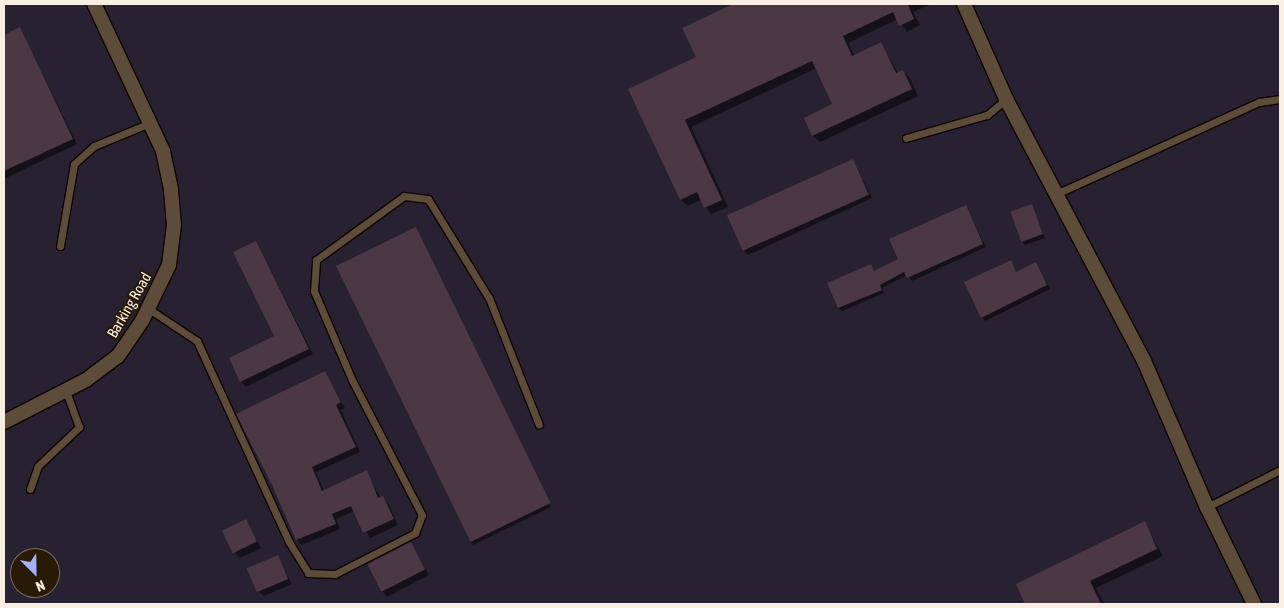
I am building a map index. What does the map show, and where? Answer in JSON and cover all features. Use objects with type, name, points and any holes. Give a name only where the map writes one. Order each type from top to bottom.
[{"type":"street","name":"Barking Road","points":[[4,422],[66,391],[118,356],[149,308],[169,264],[174,225],[171,189],[162,151],[94,4]]},
{"type":"street","points":[[964,4],[1006,99],[1144,361],[1207,507],[1254,604]]},
{"type":"lane","points":[[906,138],[987,115],[1006,99]]},
{"type":"lane","points":[[1056,194],[1259,102],[1280,99]]},
{"type":"lane","points":[[60,246],[74,164],[94,146],[150,123]]},
{"type":"lane","points":[[149,308],[197,341],[289,542],[308,573],[335,574],[415,533],[422,516],[352,380],[314,292],[316,260],[404,196],[428,199],[489,298],[539,425]]},
{"type":"lane","points":[[30,489],[38,466],[79,426],[66,391]]},
{"type":"lane","points":[[1207,507],[1280,470]]},
{"type":"shaded area","points":[[4,4],[1280,4],[1280,604],[4,604]]},
{"type":"building","points":[[733,4],[911,4],[908,5],[914,19],[899,26],[893,12],[843,36],[852,56],[881,42],[896,73],[903,70],[912,89],[812,136],[804,118],[832,104],[812,61],[685,120],[722,200],[704,208],[697,192],[680,200],[628,89],[696,57],[682,28]]},
{"type":"building","points":[[20,27],[73,139],[4,171],[4,35]]},
{"type":"building","points":[[853,159],[869,195],[743,251],[727,215]]},
{"type":"building","points":[[1032,204],[1043,234],[1021,242],[1010,212]]},
{"type":"building","points":[[966,205],[983,244],[907,278],[904,272],[880,285],[882,290],[838,308],[827,283],[871,264],[874,271],[898,259],[889,239]]},
{"type":"building","points":[[416,227],[551,503],[471,542],[336,266]]},
{"type":"building","points":[[256,241],[309,349],[240,382],[229,358],[274,336],[233,252]]},
{"type":"building","points":[[1011,260],[1016,272],[1036,262],[1047,285],[981,318],[964,282]]},
{"type":"building","points":[[325,371],[341,402],[336,405],[356,447],[312,467],[322,491],[367,470],[378,498],[383,496],[394,519],[363,533],[351,506],[332,514],[336,524],[296,540],[272,485],[236,414]]},
{"type":"building","points":[[246,519],[257,541],[233,553],[222,531]]},
{"type":"building","points":[[1145,521],[1157,549],[1090,581],[1101,604],[1025,604],[1016,584]]},
{"type":"building","points":[[411,542],[425,570],[381,592],[367,564]]},
{"type":"building","points":[[278,555],[288,579],[257,592],[247,568]]}]
